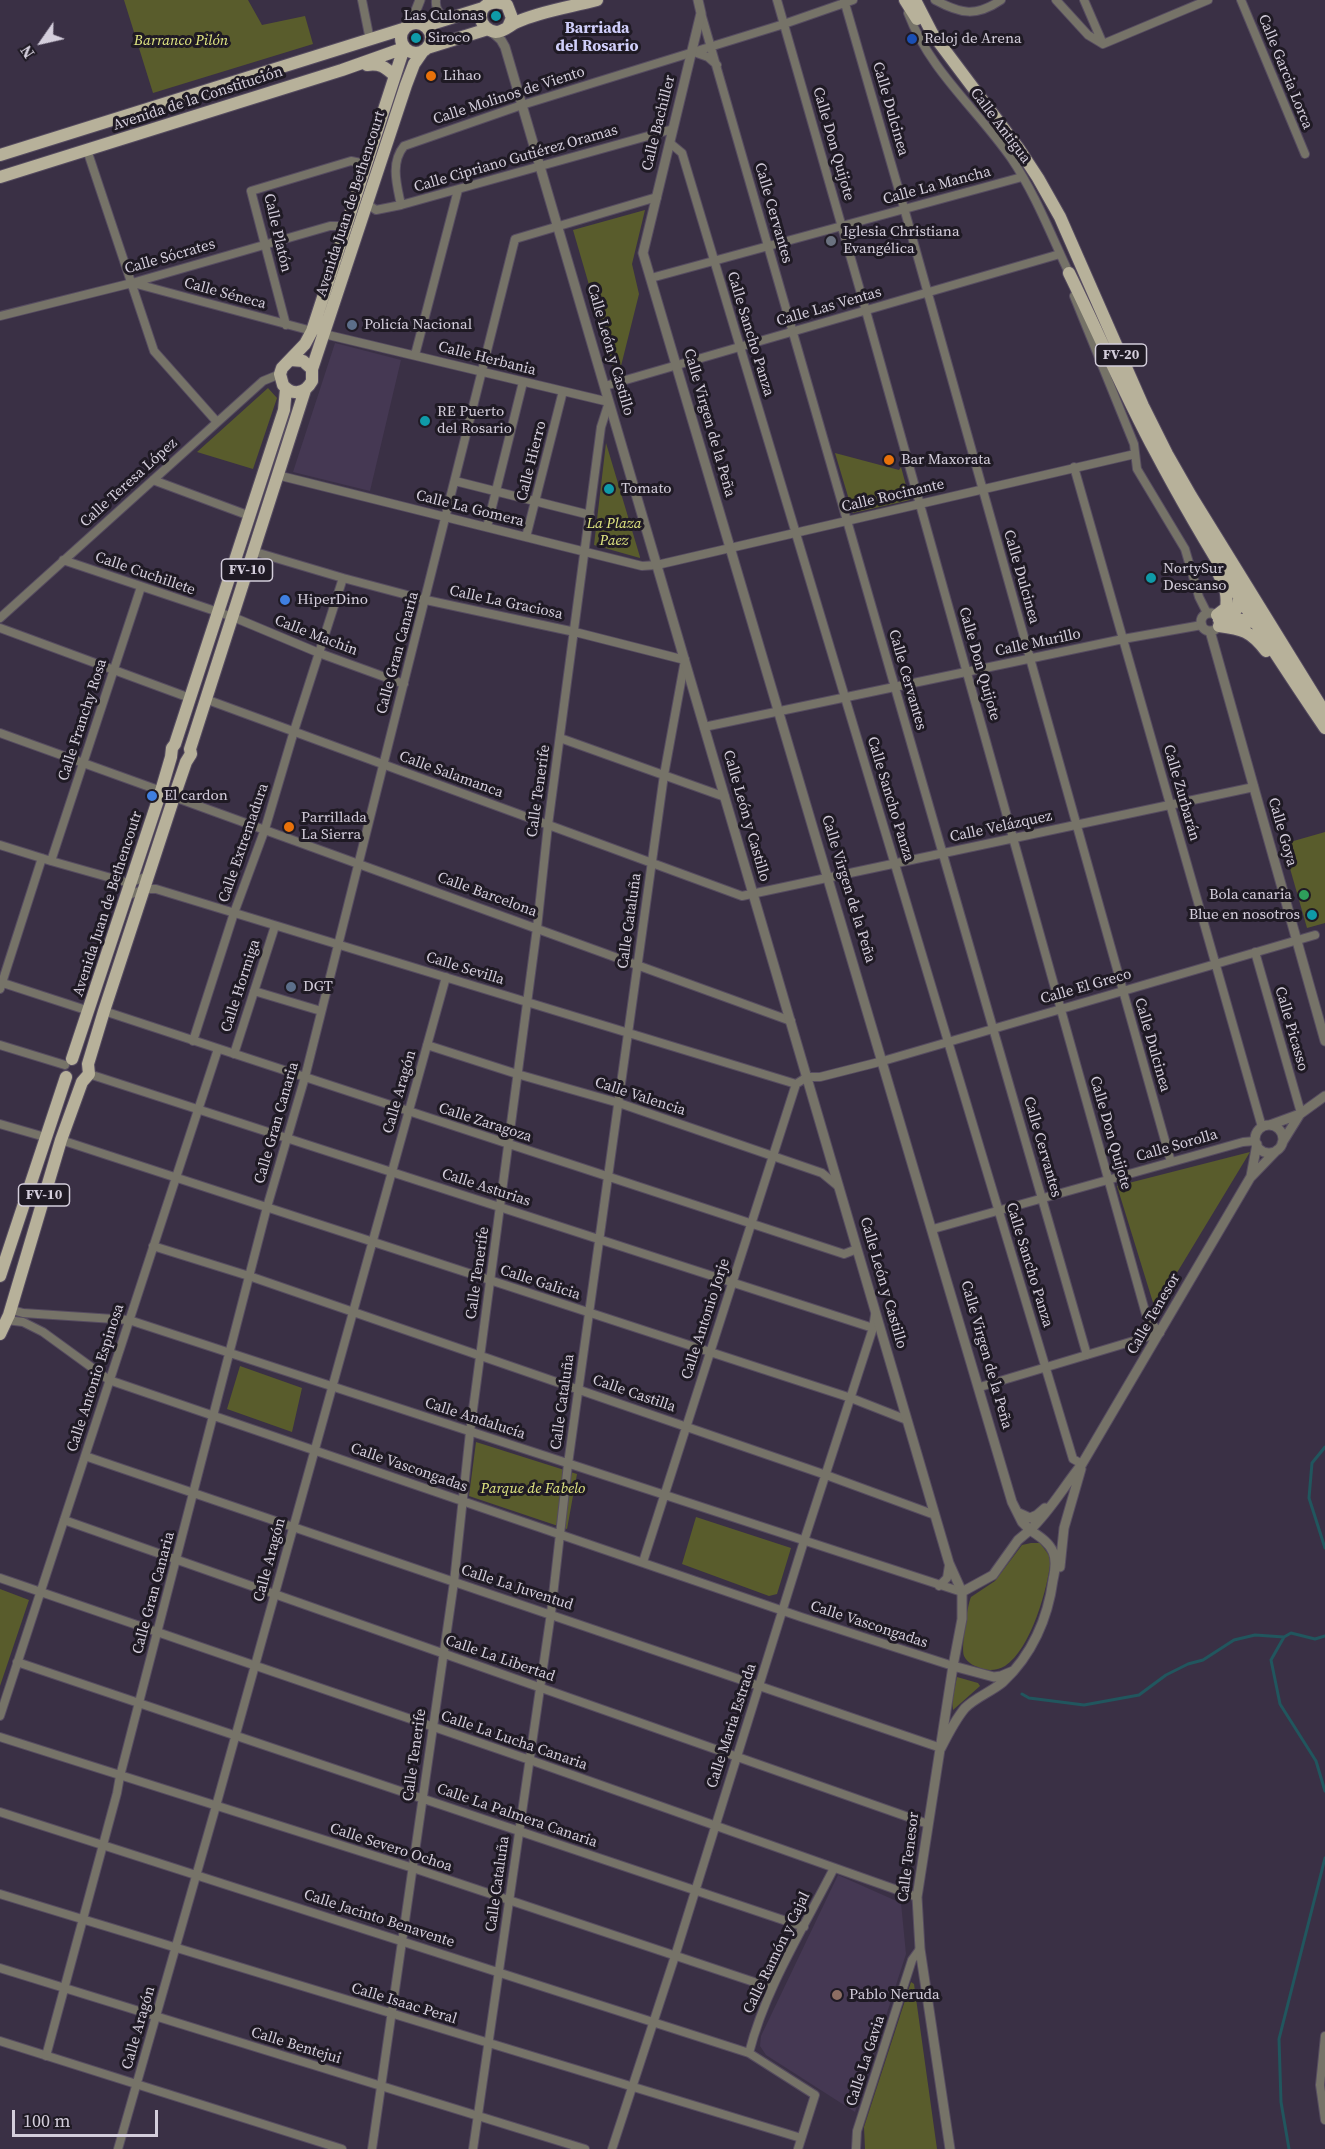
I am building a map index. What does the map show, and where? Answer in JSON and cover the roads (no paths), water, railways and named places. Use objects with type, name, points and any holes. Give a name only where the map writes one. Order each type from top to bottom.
[{"type":"main road","points":[[507,28],[511,23],[512,12],[509,1],[492,1],[483,8],[447,20],[426,26],[416,23],[407,26],[400,35],[401,42],[410,52],[489,30],[498,32],[507,28],[518,22],[597,0]]},
{"type":"main road","name":"FV-20","points":[[904,0],[1014,151],[1041,193],[1056,221],[1154,450],[1240,598],[1306,692],[1325,714]]},
{"type":"main road","name":"FV-20","points":[[915,0],[932,33],[1019,150],[1060,217],[1143,406],[1191,496],[1325,728]]},
{"type":"main road","points":[[483,8],[482,21],[489,30]]},
{"type":"main road","name":"Avenida de la Constitución","points":[[0,155],[369,40],[407,26]]},
{"type":"main road","points":[[425,49],[430,41],[430,33],[426,26]]},
{"type":"main road","name":"Avenida de la Constitución","points":[[0,177],[342,70],[405,48]]},
{"type":"main road","name":"Avenida Juan de Bethencourt","points":[[291,360],[305,344],[312,331],[405,48]]},
{"type":"main road","name":"Avenida Juan de Bethencourt","points":[[312,369],[406,85],[414,64],[425,49]]},
{"type":"main road","points":[[342,70],[377,64],[385,67],[395,76]]},
{"type":"main road","points":[[1069,273],[1154,450]]},
{"type":"main road","points":[[305,390],[299,392],[286,389],[280,380],[282,368],[291,360],[303,361],[312,369]]},
{"type":"main road","name":"FV-10","points":[[186,762],[191,754],[190,749],[208,700],[252,551],[305,390],[312,381],[312,369]]},
{"type":"main road","name":"FV-10","points":[[171,757],[172,748],[176,744],[284,410],[286,389]]},
{"type":"main road","points":[[1191,496],[1193,509],[1240,586],[1238,607],[1217,621]]},
{"type":"main road","points":[[1188,512],[1196,535],[1224,585],[1227,598],[1226,608],[1217,621]]},
{"type":"main road","points":[[1217,621],[1256,622]]},
{"type":"main road","points":[[1217,621],[1243,629],[1257,639],[1286,678],[1306,692]]},
{"type":"main road","points":[[176,744],[184,743],[190,749]]},
{"type":"main road","points":[[171,757],[177,763],[186,762]]},
{"type":"main road","name":"Avenida Juan de Bethencoutr","points":[[68,1067],[89,1011],[171,757]]},
{"type":"main road","name":"Avenida Juan de Bethencoutr","points":[[87,1073],[104,1011],[186,762]]},
{"type":"main road","points":[[78,1058],[84,1060],[87,1073],[76,1083],[68,1067],[78,1058]]},
{"type":"main road","name":"FV-10","points":[[0,1276],[68,1067]]},
{"type":"main road","name":"FV-10","points":[[0,1334],[4,1313],[61,1140],[87,1073]]},
{"type":"street","points":[[362,0],[369,40]]},
{"type":"street","points":[[407,26],[420,0]]},
{"type":"street","points":[[436,0],[435,6],[438,12],[447,20]]},
{"type":"street","name":"Calle Bachiller","points":[[643,253],[693,51],[701,13],[698,0]]},
{"type":"street","name":"Calle Don Quijote","points":[[777,0],[867,311],[919,504],[1148,1317],[1160,1333]]},
{"type":"street","name":"Calle Molinos de Viento","points":[[401,205],[395,176],[399,152],[404,146],[522,105],[784,24],[853,0]]},
{"type":"street","name":"Calle Antigua","points":[[904,0],[924,48],[1010,158],[1022,177],[1069,273]]},
{"type":"street","points":[[935,0],[952,8],[979,12],[1001,0]]},
{"type":"street","points":[[1056,0],[1088,35],[1103,44]]},
{"type":"street","points":[[1084,0],[1103,44]]},
{"type":"street","points":[[1103,44],[1208,0]]},
{"type":"street","name":"Calle Garcia Lorca","points":[[1241,0],[1305,154]]},
{"type":"street","name":"Calle Dulcinea","points":[[844,2],[983,488],[1171,1162]]},
{"type":"street","name":"Calle Cervantes","points":[[701,13],[1087,1355]]},
{"type":"street","name":"Calle León y Castillo","points":[[505,47],[507,28]]},
{"type":"street","name":"Calle León y Castillo","points":[[489,30],[501,40],[505,47],[949,1563],[962,1592]]},
{"type":"street","points":[[693,51],[703,54],[718,66]]},
{"type":"street","name":"Calle Cipriano Gutiérez Oramas","points":[[367,204],[376,210],[401,205],[673,129]]},
{"type":"street","name":"Calle Sancho Panza","points":[[670,143],[682,153],[1073,1459],[1082,1464]]},
{"type":"street","points":[[87,150],[154,351],[217,422]]},
{"type":"street","name":"Calle Platón","points":[[286,325],[251,191],[351,161],[366,164]]},
{"type":"street","name":"Calle La Mancha","points":[[651,278],[1022,177]]},
{"type":"street","points":[[415,356],[458,190]]},
{"type":"street","points":[[558,227],[657,198]]},
{"type":"street","name":"Calle Sócrates","points":[[0,316],[132,283],[330,226],[346,226]]},
{"type":"street","name":"Calle Gran Canaria","points":[[46,2056],[84,1919],[267,1207],[305,1077],[515,239],[558,227]]},
{"type":"street","name":"Calle Virgen de la Peña","points":[[643,253],[1016,1510],[1022,1522],[1048,1544],[1054,1555],[1055,1566],[1050,1604]]},
{"type":"street","name":"Calle Las Ventas","points":[[605,386],[1060,254]]},
{"type":"street","name":"Calle Séneca","points":[[132,283],[312,331]]},
{"type":"street","points":[[1072,292],[1134,444],[1137,469],[1185,549],[1199,597],[1217,621],[1202,624]]},
{"type":"street","name":"Calle Herbania","points":[[324,334],[609,402]]},
{"type":"street","name":"Calle Teresa López","points":[[0,618],[263,381],[280,374]]},
{"type":"street","points":[[487,527],[523,382]]},
{"type":"street","name":"Calle Hierro","points":[[526,537],[563,391]]},
{"type":"street","name":"Calle Tenerife","points":[[372,2149],[454,1582],[470,1432],[537,928],[548,825],[601,427],[609,402]]},
{"type":"street","name":"Calle Rocinante","points":[[657,565],[1135,454]]},
{"type":"street","name":"Calle Zurbarán","points":[[1074,467],[1215,964],[1266,1126]]},
{"type":"street","name":"Calle La Gomera","points":[[277,475],[642,566],[657,565]]},
{"type":"street","points":[[153,480],[250,516]]},
{"type":"street","points":[[455,482],[590,515]]},
{"type":"street","name":"Calle La Graciosa","points":[[252,551],[426,600],[575,632],[685,660]]},
{"type":"street","name":"Calle Cuchillete","points":[[63,560],[218,613]]},
{"type":"street","name":"Calle Extremadura","points":[[193,1041],[234,913],[265,829],[343,578]]},
{"type":"street","name":"Calle Franchy Rosa","points":[[51,861],[141,587]]},
{"type":"street","name":"Calle Machin","points":[[218,613],[404,684]]},
{"type":"street","name":"Calle Goya","points":[[1217,621],[1254,786],[1325,1041]]},
{"type":"street","name":"Calle Murillo","points":[[705,727],[1202,624]]},
{"type":"street","points":[[0,628],[190,698]]},
{"type":"street","name":"Calle Cataluña","points":[[473,2149],[551,1613],[568,1464],[664,775],[685,660]]},
{"type":"street","name":"Calle Salamanca","points":[[208,700],[742,896],[754,895]]},
{"type":"street","points":[[0,733],[161,792]]},
{"type":"street","points":[[560,738],[725,797]]},
{"type":"street","name":"Calle Velázquez","points":[[754,895],[1254,786]]},
{"type":"street","name":"Calle Barcelona","points":[[174,797],[790,1021]]},
{"type":"street","points":[[0,845],[129,883],[148,876]]},
{"type":"street","points":[[42,858],[1,985],[89,1011]]},
{"type":"street","points":[[125,896],[145,889]]},
{"type":"street","name":"Calle Sevilla","points":[[145,889],[156,889],[796,1084]]},
{"type":"street","name":"Calle Hormiga","points":[[234,1054],[275,926]]},
{"type":"street","name":"Calle El Greco","points":[[807,1077],[820,1077],[883,1061],[1315,935]]},
{"type":"street","name":"Calle Picasso","points":[[1255,952],[1301,1114]]},
{"type":"street","name":"Calle Aragón","points":[[120,2148],[446,977]]},
{"type":"street","points":[[254,991],[321,1011]]},
{"type":"street","name":"Calle Zaragoza","points":[[104,1011],[844,1254],[857,1249]]},
{"type":"street","points":[[0,1045],[68,1067]]},
{"type":"street","name":"Calle Valencia","points":[[427,1045],[619,1103],[822,1173],[839,1187]]},
{"type":"street","name":"Calle Antonio Espinosa","points":[[0,1716],[218,1049]]},
{"type":"street","name":"Calle Asturias","points":[[87,1073],[873,1329]]},
{"type":"street","points":[[796,1084],[807,1077]]},
{"type":"street","name":"Calle Antonio Jorje","points":[[643,1562],[796,1084]]},
{"type":"street","points":[[1301,1114],[1280,1146],[1265,1152],[1256,1142],[1257,1133],[1266,1126],[1301,1114],[1325,1096]]},
{"type":"street","points":[[0,1124],[45,1137]]},
{"type":"street","points":[[1266,1126],[1280,1130],[1280,1146]]},
{"type":"street","name":"Calle Galicia","points":[[61,1140],[851,1398],[907,1420]]},
{"type":"street","name":"Calle Sorolla","points":[[933,1229],[1243,1142],[1256,1142]]},
{"type":"street","name":"Calle Tenesor","points":[[1250,1178],[1256,1142]]},
{"type":"street","name":"Calle Tenesor","points":[[950,2149],[920,1949],[917,1897],[941,1748],[945,1707],[962,1619],[962,1592],[993,1575],[1018,1540],[1050,1510],[1062,1488],[1082,1464],[1250,1178],[1280,1146]]},
{"type":"street","name":"Calle Castilla","points":[[153,1246],[249,1276],[579,1389],[935,1515]]},
{"type":"street","name":"Calle Maria Estrada","points":[[612,2149],[873,1329],[875,1311]]},
{"type":"street","name":"Calle Andalucía","points":[[4,1313],[129,1320],[962,1592]]},
{"type":"street","name":"Calle Vascongadas","points":[[4,1313],[43,1332],[109,1380],[953,1666]]},
{"type":"street","points":[[980,1387],[1160,1333]]},
{"type":"street","name":"Calle La Juventud","points":[[85,1455],[941,1748]]},
{"type":"street","name":"Calle Tenesor","points":[[941,1748],[964,1710],[1013,1671],[1036,1637],[1059,1576],[1064,1528],[1082,1464]]},
{"type":"street","points":[[1016,1510],[1023,1516],[1033,1517],[1041,1513],[1062,1488]]},
{"type":"street","name":"Calle La Libertad","points":[[64,1520],[928,1824]]},
{"type":"street","points":[[939,1586],[947,1578],[949,1563]]},
{"type":"street","name":"Calle La Lucha Canaria","points":[[0,1578],[530,1760],[917,1897]]},
{"type":"street","name":"Calle La Palmera Canaria","points":[[17,1662],[804,1927]]},
{"type":"street","points":[[953,1666],[994,1677],[1013,1671]]},
{"type":"street","name":"Calle Severo Ochoa","points":[[0,1737],[413,1868],[772,1988]]},
{"type":"street","name":"Calle Jacinto Benavente","points":[[0,1812],[749,2053],[815,2095],[801,2139]]},
{"type":"street","name":"Calle Ramón y Cajal","points":[[749,2053],[756,2025],[772,1988],[834,1868]]},
{"type":"street","name":"Calle Isaac Peral","points":[[0,1894],[801,2139]]},
{"type":"street","name":"Calle La Gavia","points":[[856,2149],[857,2131],[912,1960],[920,1949]]},
{"type":"street","name":"Calle Bentejui","points":[[0,1968],[585,2149]]},
{"type":"street","points":[[1325,2036],[1320,2085],[1325,2120]]},
{"type":"street","points":[[0,2041],[342,2149]]},
{"type":"street","points":[[798,2149],[801,2139]]},
{"type":"waterway","points":[[1325,1447],[1312,1463],[1309,1498],[1325,1548]]},
{"type":"waterway","points":[[1325,1636],[1315,1639],[1291,1633],[1284,1637],[1271,1660],[1280,1704],[1316,1761],[1325,1791]]},
{"type":"waterway","points":[[1022,1694],[1029,1698],[1084,1705],[1139,1695],[1166,1675],[1188,1664],[1203,1660],[1234,1640],[1255,1635],[1284,1637]]},
{"type":"waterway","points":[[1289,2149],[1281,2102],[1279,2039],[1325,1858]]},
{"type":"place","name":"Las Culonas","points":[[496,16]]},
{"type":"place","name":"Siroco","points":[[416,38]]},
{"type":"place","name":"Reloj de Arena","points":[[912,39]]},
{"type":"place","name":"Lihao","points":[[431,76]]},
{"type":"place","name":"Iglesia Christiana Evangélica","points":[[831,241]]},
{"type":"place","name":"Policía Nacional","points":[[352,325]]},
{"type":"place","name":"RE Puerto del Rosario","points":[[425,421]]},
{"type":"place","name":"Bar Maxorata","points":[[889,460]]},
{"type":"place","name":"Tomato","points":[[609,489]]},
{"type":"place","name":"NortySur Descanso","points":[[1151,578]]},
{"type":"place","name":"HiperDino","points":[[285,600]]},
{"type":"place","name":"El cardon","points":[[152,796]]},
{"type":"place","name":"Parrillada La Sierra","points":[[289,827]]},
{"type":"place","name":"Bola canaria","points":[[1304,895]]},
{"type":"place","name":"Blue en nosotros","points":[[1312,915]]},
{"type":"place","name":"DGT","points":[[291,987]]},
{"type":"place","name":"Pablo Neruda","points":[[837,1995]]},
{"type":"district","name":"Barriada del Rosario","points":[[597,38]]},
{"type":"park label","name":"Barranco Pilón","points":[[181,41]]},
{"type":"park label","name":"La Plaza Paez","points":[[614,532]]},
{"type":"park label","name":"Parque de Fabelo","points":[[533,1489]]}]
